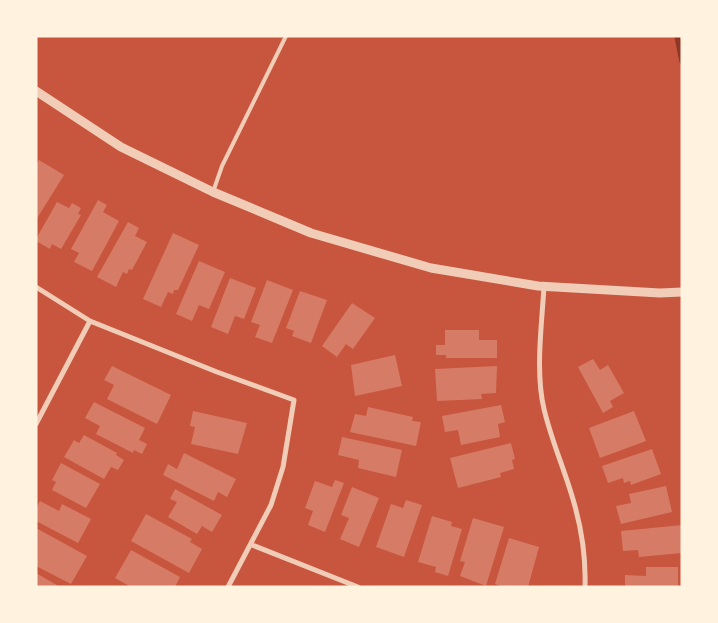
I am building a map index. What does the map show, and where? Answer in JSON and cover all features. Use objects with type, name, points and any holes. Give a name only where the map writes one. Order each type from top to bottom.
[{"type":"street","points":[[36,91],[121,147],[213,192],[311,233],[431,268],[544,286],[660,293],[682,292]]},
{"type":"street","points":[[544,286],[540,358],[543,406],[555,452],[573,497],[582,545],[585,587]]},
{"type":"street","points":[[36,287],[90,321],[217,372],[294,400],[283,467],[271,505],[252,545],[228,587]]},
{"type":"street","points":[[36,424],[90,321]]},
{"type":"street","points":[[252,545],[358,587]]},
{"type":"lane","points":[[213,192],[222,166],[286,36]]},
{"type":"building","points":[[39,160],[64,175],[36,220],[36,165]]},
{"type":"building","points":[[98,200],[107,205],[103,212],[119,221],[92,271],[74,262],[79,253],[71,249]]},
{"type":"building","points":[[57,202],[69,208],[72,203],[81,208],[78,214],[81,215],[61,249],[52,244],[50,249],[36,241],[36,239]]},
{"type":"building","points":[[128,222],[139,228],[135,236],[147,242],[132,270],[129,269],[127,274],[123,272],[116,287],[97,277]]},
{"type":"building","points":[[173,233],[199,245],[178,290],[174,290],[173,294],[168,292],[161,307],[143,299]]},
{"type":"building","points":[[199,261],[225,272],[209,309],[199,305],[192,321],[176,314]]},
{"type":"building","points":[[230,278],[256,288],[244,319],[235,316],[228,334],[211,327]]},
{"type":"building","points":[[267,280],[293,290],[272,343],[255,337],[260,325],[251,322]]},
{"type":"building","points":[[300,291],[327,300],[311,343],[292,336],[294,331],[286,328]]},
{"type":"building","points":[[352,303],[375,318],[353,349],[346,344],[337,357],[322,346]]},
{"type":"building","points":[[445,330],[479,330],[479,340],[497,340],[497,358],[446,358],[446,355],[436,355],[436,345],[445,345]]},
{"type":"building","points":[[395,355],[402,386],[355,396],[351,365]]},
{"type":"building","points":[[593,359],[600,370],[608,365],[624,393],[610,401],[613,407],[603,413],[578,367]]},
{"type":"building","points":[[112,366],[171,395],[157,424],[107,399],[114,385],[104,380]]},
{"type":"building","points":[[497,366],[496,393],[481,394],[482,399],[437,401],[435,369]]},
{"type":"building","points":[[94,402],[145,428],[139,440],[147,444],[142,454],[134,450],[133,453],[96,434],[100,426],[85,418]]},
{"type":"building","points":[[501,405],[505,422],[498,424],[500,437],[461,445],[458,430],[445,432],[442,416]]},
{"type":"building","points":[[368,407],[413,417],[412,421],[421,422],[416,446],[350,432],[355,414],[366,416]]},
{"type":"building","points":[[193,411],[247,423],[238,454],[191,444],[195,427],[190,426]]},
{"type":"building","points":[[634,411],[646,441],[600,458],[589,428]]},
{"type":"building","points":[[84,435],[117,453],[116,455],[124,460],[118,470],[111,467],[104,479],[64,457],[74,440],[79,443]]},
{"type":"building","points":[[342,437],[402,450],[396,477],[358,468],[359,460],[338,455]]},
{"type":"building","points":[[511,443],[515,459],[512,460],[514,469],[500,473],[501,477],[458,488],[450,458]]},
{"type":"building","points":[[652,449],[661,474],[631,485],[630,481],[624,483],[623,478],[608,483],[602,466]]},
{"type":"building","points":[[184,453],[236,479],[227,497],[218,492],[214,501],[163,475],[168,464],[177,469]]},
{"type":"building","points":[[61,463],[100,484],[86,508],[52,490],[56,482],[52,480]]},
{"type":"building","points":[[335,480],[344,483],[325,532],[308,525],[313,511],[305,508],[315,481],[332,487]]},
{"type":"building","points":[[666,486],[672,512],[621,524],[616,506],[631,503],[629,494]]},
{"type":"building","points":[[352,487],[379,498],[359,547],[340,539],[349,518],[341,515]]},
{"type":"building","points":[[175,489],[222,515],[212,532],[202,526],[197,534],[168,517],[177,502],[170,499]]},
{"type":"building","points":[[406,500],[422,505],[404,557],[376,547],[391,504],[403,508]]},
{"type":"building","points":[[40,501],[59,511],[62,504],[91,519],[78,543],[36,521],[36,508]]},
{"type":"building","points":[[146,514],[192,539],[190,542],[202,549],[189,573],[131,541]]},
{"type":"building","points":[[432,516],[452,522],[451,526],[462,529],[448,576],[435,572],[436,567],[418,562]]},
{"type":"building","points":[[473,518],[504,527],[486,586],[460,576],[465,562],[460,561]]},
{"type":"building","points":[[682,525],[682,553],[639,557],[638,550],[623,551],[621,531]]},
{"type":"building","points":[[36,528],[87,556],[71,584],[36,566]]},
{"type":"building","points":[[509,538],[539,547],[528,587],[504,587],[495,584]]},
{"type":"building","points":[[131,550],[180,577],[175,587],[131,587],[115,578]]},
{"type":"building","points":[[646,567],[678,567],[678,587],[625,587],[625,575],[646,576]]},
{"type":"building","points":[[36,573],[60,587],[36,587]]},
{"type":"waterway","points":[[677,36],[682,61]]}]
